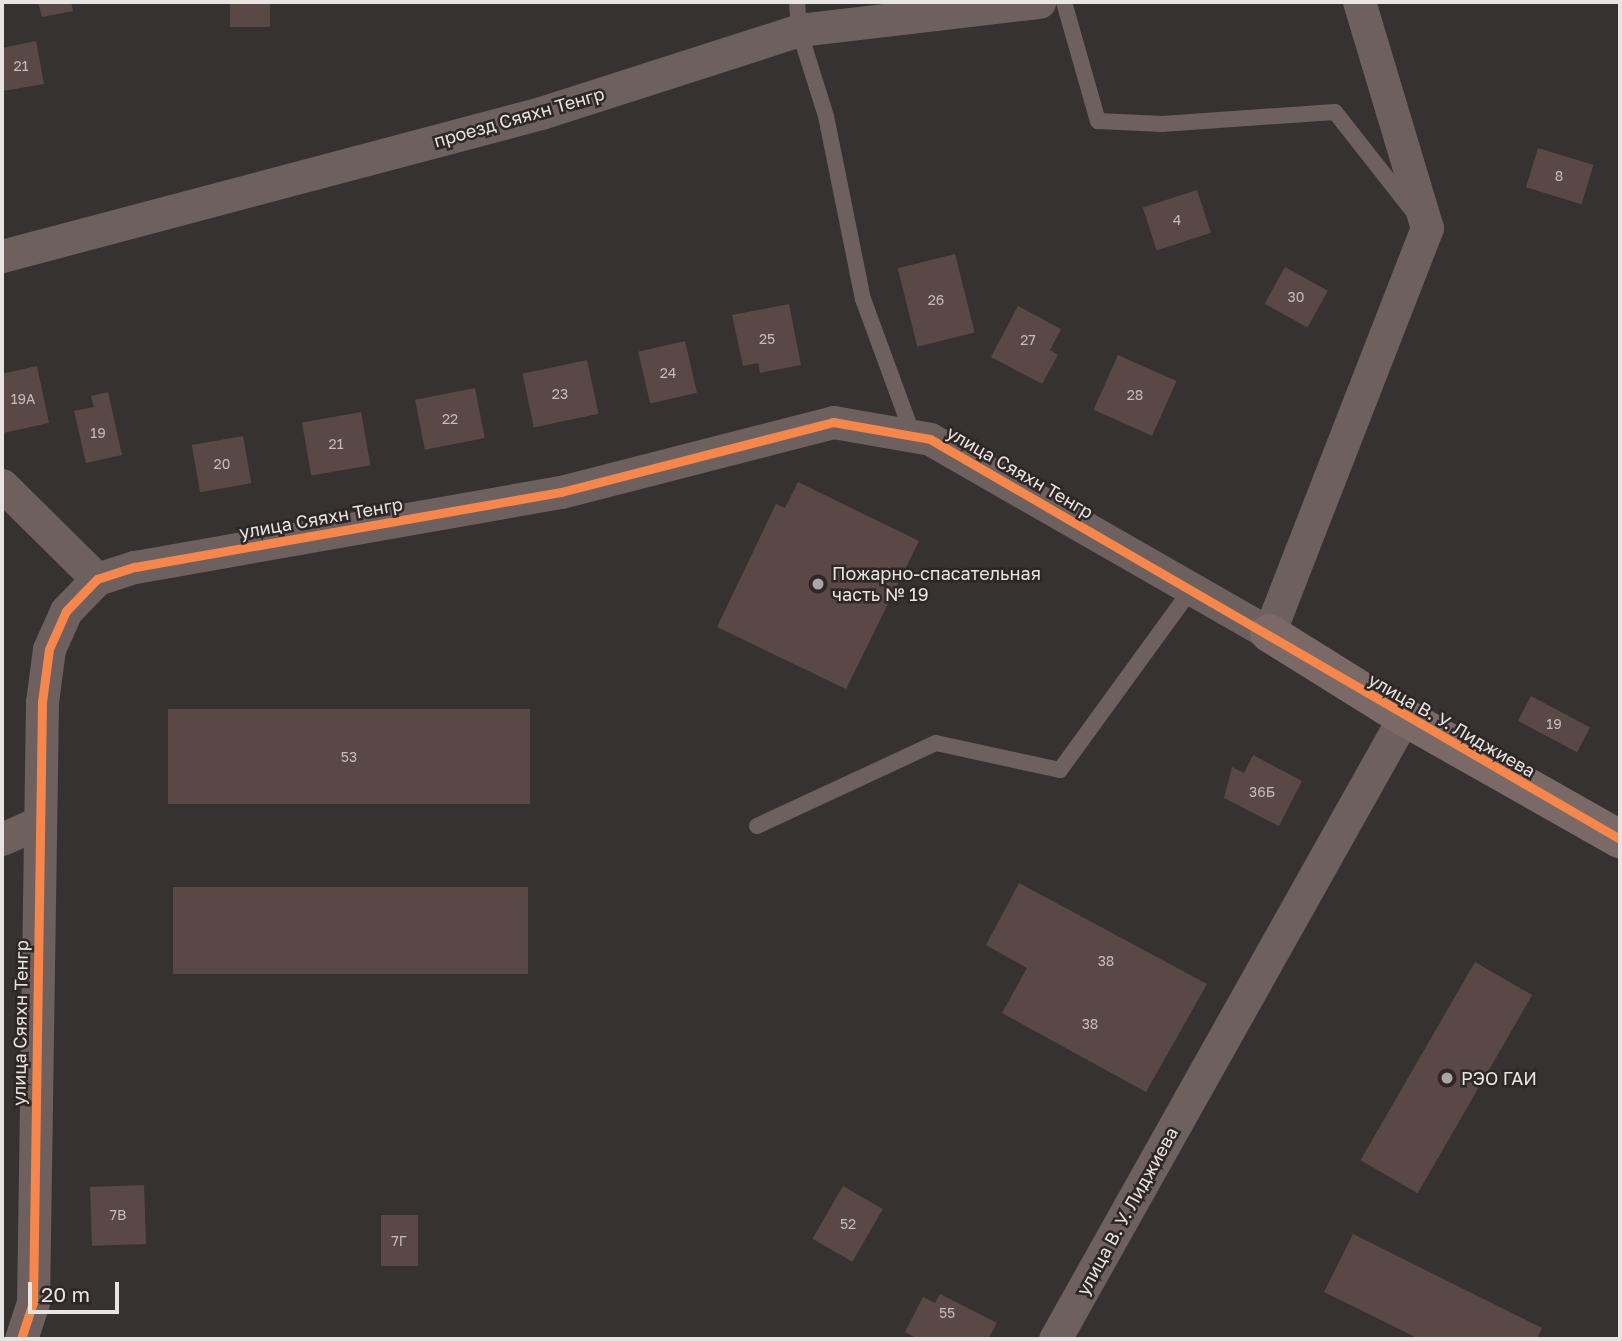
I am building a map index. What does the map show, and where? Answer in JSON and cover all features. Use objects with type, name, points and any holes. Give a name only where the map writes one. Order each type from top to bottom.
[{"type":"street","name":"проезд Сяяхн Тенгр","points":[[2,256],[541,113],[798,16],[1039,2]]},
{"type":"street","points":[[1269,633],[1427,228],[1359,2]]},
{"type":"street","name":"улица Сяяхн Тенгр","points":[[21,1339],[33,1303],[38,823],[42,702],[49,649],[66,611],[97,579],[135,567],[561,492],[833,422],[930,439],[1269,633]]},
{"type":"street","points":[[2,485],[97,579]]},
{"type":"street","name":"улица В. У. Лиджиева","points":[[1269,633],[1405,718],[1620,839]]},
{"type":"street","name":"улица В. У. Лиджиева","points":[[1055,1339],[1405,718]]},
{"type":"street","points":[[2,839],[38,823]]},
{"type":"lane","points":[[1064,2],[1098,121],[1162,124],[1335,113],[1427,228]]},
{"type":"lane","points":[[798,16],[825,116],[863,299],[913,436]]},
{"type":"lane","points":[[757,826],[936,743],[1060,770],[1192,588]]},
{"type":"building","points":[[38,2],[71,2],[73,11],[42,17]]},
{"type":"building","points":[[230,2],[270,2],[270,27],[230,27]]},
{"type":"building","points":[[36,41],[44,84],[3,91],[2,48]]},
{"type":"building","points":[[1538,148],[1593,165],[1581,204],[1526,187]]},
{"type":"building","points":[[1197,190],[1211,233],[1157,250],[1143,208]]},
{"type":"building","points":[[955,254],[975,333],[917,347],[898,268]]},
{"type":"building","points":[[1285,267],[1328,291],[1307,327],[1265,304]]},
{"type":"building","points":[[789,304],[801,365],[760,373],[758,363],[743,366],[732,315]]},
{"type":"building","points":[[1018,306],[1061,329],[1050,350],[1058,355],[1042,384],[991,357]]},
{"type":"building","points":[[685,341],[697,393],[650,403],[638,352]]},
{"type":"building","points":[[1118,355],[1176,381],[1152,436],[1094,410]]},
{"type":"building","points":[[587,360],[598,414],[534,428],[522,374]]},
{"type":"building","points":[[37,366],[49,423],[3,433],[2,374]]},
{"type":"building","points":[[475,388],[485,438],[425,450],[415,400]]},
{"type":"building","points":[[108,392],[122,455],[86,463],[74,411],[94,407],[91,396]]},
{"type":"building","points":[[361,412],[370,465],[311,476],[302,422]]},
{"type":"building","points":[[243,436],[251,483],[200,492],[192,445]]},
{"type":"building","name":"Пожарно-спасательная часть № 19","points":[[798,482],[919,541],[846,689],[717,627],[776,504],[785,508]]},
{"type":"building","points":[[1531,696],[1590,727],[1577,752],[1518,721]]},
{"type":"building","points":[[168,709],[530,709],[530,804],[168,804]]},
{"type":"building","points":[[1253,755],[1302,781],[1279,826],[1224,798],[1232,767],[1244,773]]},
{"type":"building","points":[[1019,883],[1207,984],[1146,1092],[1002,1013],[1027,968],[986,945]]},
{"type":"building","points":[[173,887],[528,887],[528,974],[173,974]]},
{"type":"building","name":"РЭО ГАИ","points":[[1475,962],[1532,995],[1418,1193],[1360,1160]]},
{"type":"building","points":[[144,1185],[146,1244],[92,1246],[90,1187]]},
{"type":"building","points":[[843,1186],[883,1209],[852,1262],[812,1239]]},
{"type":"building","points":[[381,1215],[418,1215],[418,1266],[381,1266]]},
{"type":"building","points":[[1353,1234],[1542,1328],[1537,1339],[1419,1339],[1324,1292]]},
{"type":"building","points":[[940,1294],[997,1323],[988,1339],[918,1339],[905,1332],[923,1297],[935,1303]]},
{"type":"cycle path","points":[[21,1339],[33,1303],[42,702],[49,649],[66,611],[97,579],[135,567],[561,492],[833,422],[930,439],[1620,839]]},
{"type":"place","name":"Пожарно-спасательная часть № 19","points":[[818,584]]},
{"type":"place","name":"РЭО ГАИ","points":[[1447,1078]]}]
